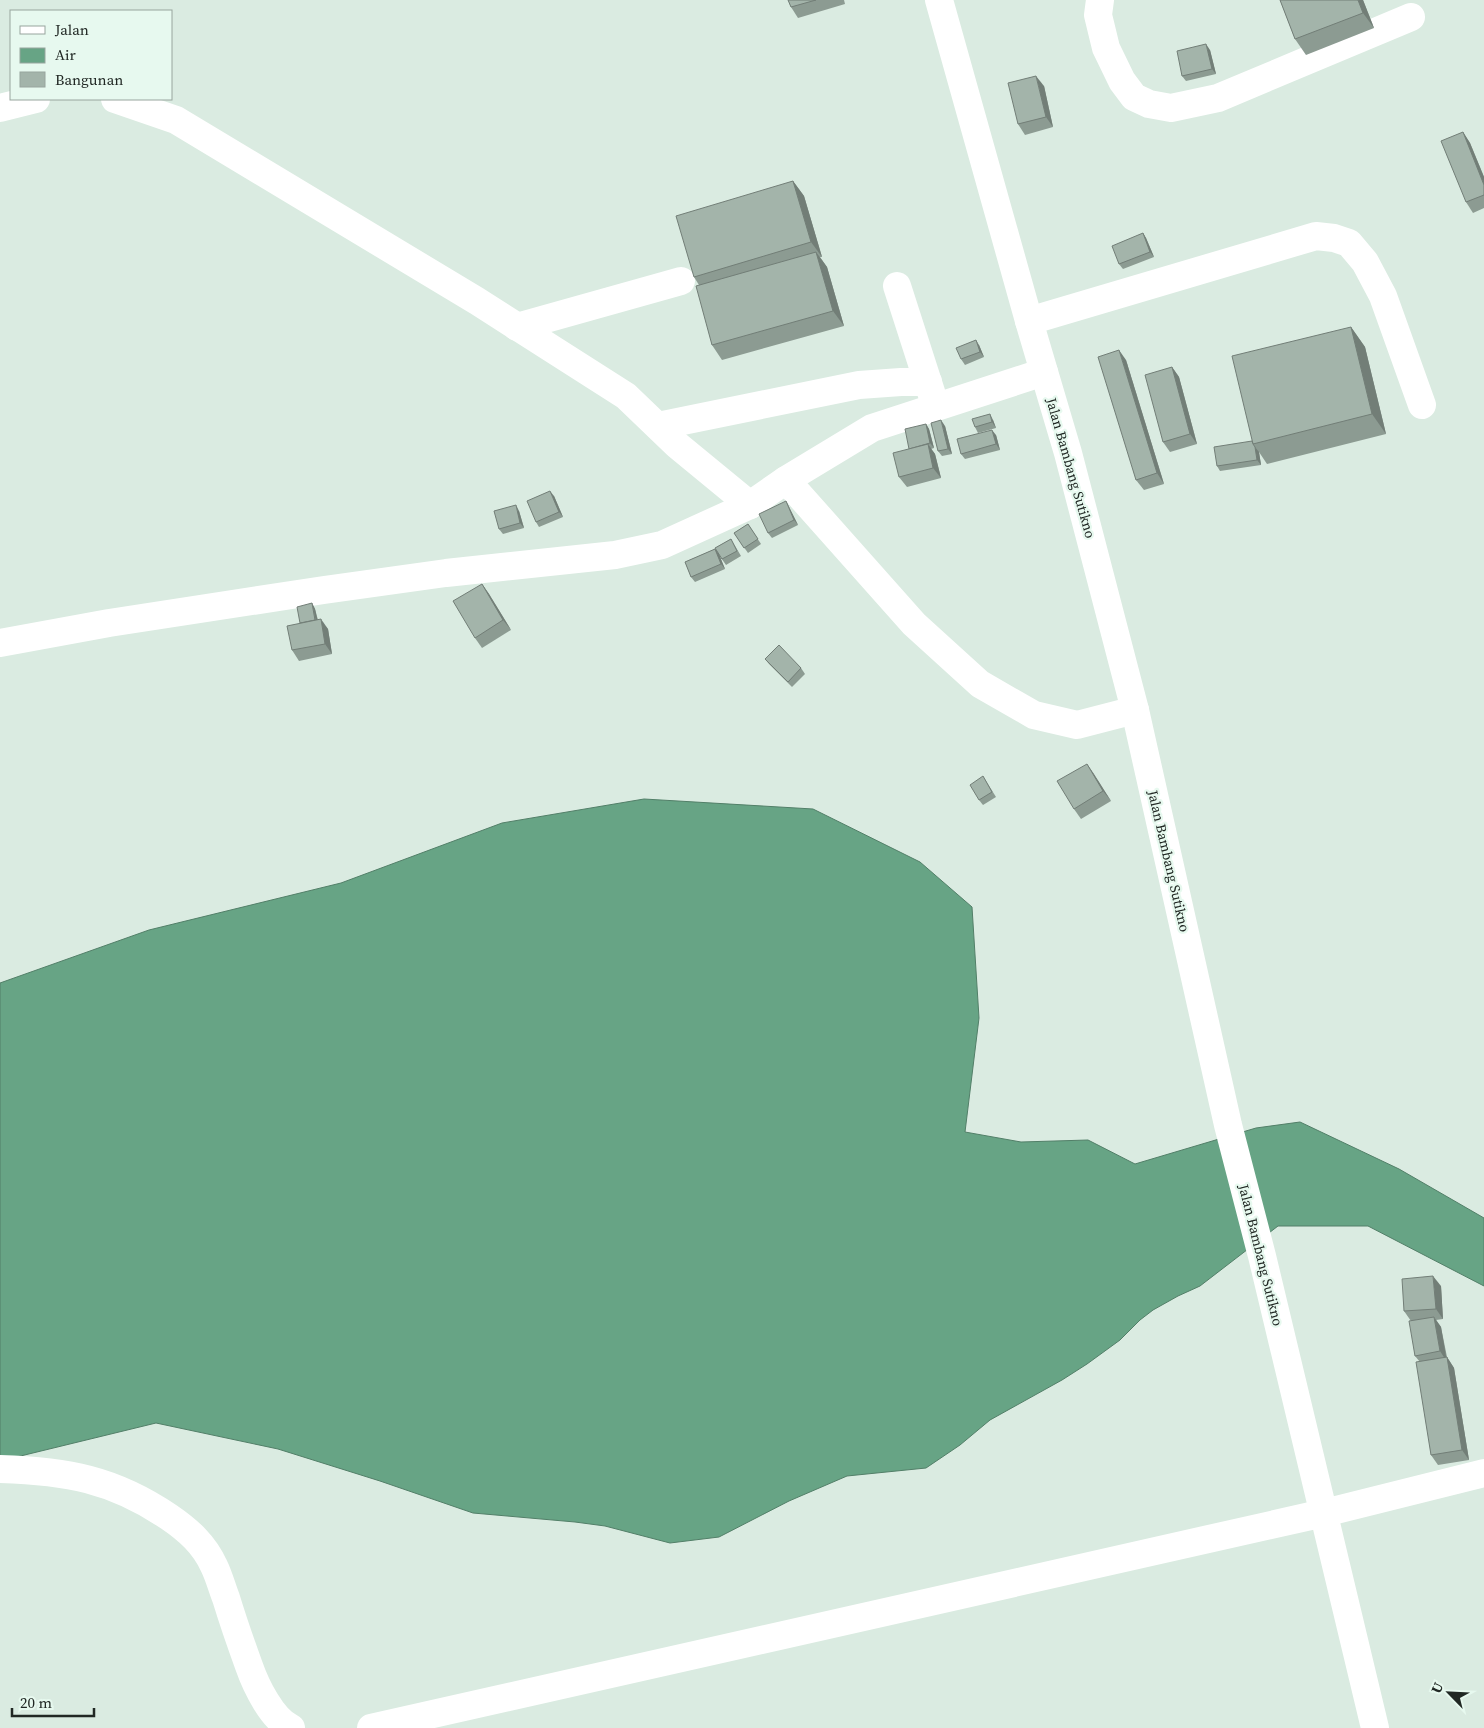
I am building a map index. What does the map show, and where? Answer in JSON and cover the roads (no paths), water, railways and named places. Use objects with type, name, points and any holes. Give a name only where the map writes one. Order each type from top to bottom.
[{"type":"street","name":"Jalan Bambang Sutikno","points":[[939,0],[1068,453],[1135,710],[1228,1125],[1262,1256],[1375,1728]]},
{"type":"street","points":[[1100,0],[1098,15],[1106,48],[1122,81],[1134,97],[1149,104],[1172,108],[1218,98],[1411,18]]},
{"type":"street","points":[[0,108],[32,100]]},
{"type":"street","points":[[118,100],[176,120],[517,327],[626,396],[677,445],[750,505]]},
{"type":"street","points":[[1029,321],[1316,236],[1334,238],[1350,243],[1365,262],[1383,296],[1422,405]]},
{"type":"street","points":[[517,327],[681,281]]},
{"type":"street","points":[[897,286],[932,394]]},
{"type":"street","points":[[0,642],[109,623],[334,589],[446,573],[615,555],[662,546],[750,505],[786,480],[932,394],[1044,372]]},
{"type":"street","points":[[658,426],[859,385],[901,382],[932,394]]},
{"type":"street","points":[[786,480],[914,624],[980,684],[1034,715],[1077,725],[1135,710]]},
{"type":"street","points":[[0,1469],[43,1470],[94,1480],[155,1507],[189,1531],[202,1545],[214,1565],[253,1678],[273,1712],[286,1726],[291,1728]]},
{"type":"street","points":[[371,1728],[1324,1513],[1484,1473]]},
{"type":"water","points":[[644,799],[813,809],[920,862],[972,907],[979,1018],[965,1132],[1021,1142],[1088,1140],[1135,1164],[1256,1128],[1300,1122],[1399,1169],[1484,1218],[1484,1286],[1368,1226],[1278,1226],[1200,1286],[1153,1310],[1120,1340],[1087,1364],[990,1420],[960,1445],[926,1468],[847,1476],[789,1501],[719,1537],[670,1543],[605,1526],[473,1513],[278,1449],[156,1423],[0,1461],[0,983],[149,930],[341,883],[502,823]]}]
